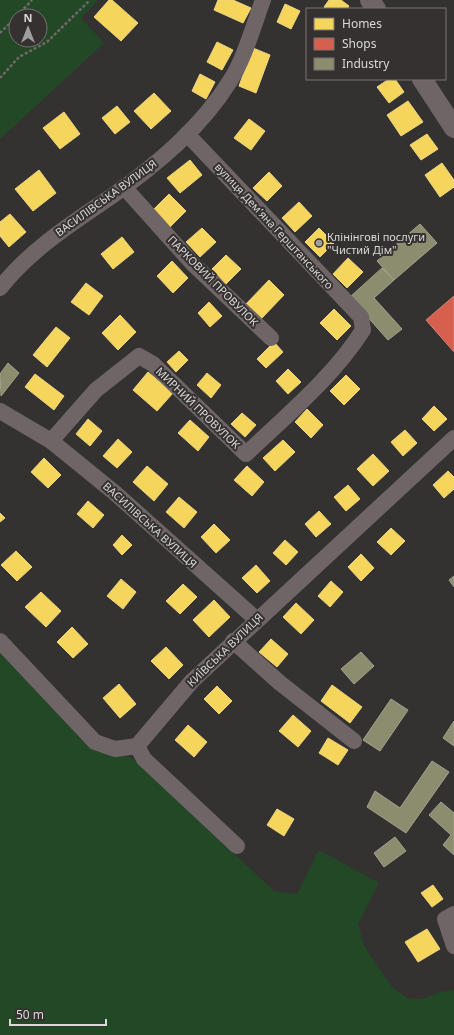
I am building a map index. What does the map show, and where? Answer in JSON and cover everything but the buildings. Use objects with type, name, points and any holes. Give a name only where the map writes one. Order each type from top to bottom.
[{"type":"main road","points":[[423,80],[454,128]]},
{"type":"street","name":"ВАСИЛІВСЬКА ВУЛИЦЯ","points":[[0,288],[19,266],[42,245],[145,171],[187,134],[210,109],[231,80],[263,0]]},
{"type":"street","name":"вулиця Демʼяна Герштанського","points":[[187,134],[361,317]]},
{"type":"street","name":"ПАРКОВИЙ ПРОВУЛОК","points":[[124,187],[193,264],[271,338]]},
{"type":"street","name":"МИРНИЙ ПРОВУЛОК","points":[[51,441],[96,390],[139,356],[153,364],[246,454],[313,390],[355,343],[363,330],[361,317]]},
{"type":"street","name":"ВАСИЛІВСЬКА ВУЛИЦЯ","points":[[0,411],[51,441],[116,493],[256,619]]},
{"type":"street","name":"КИЇВСЬКА ВУЛИЦЯ","points":[[137,746],[192,680],[256,619],[454,438]]},
{"type":"street","points":[[0,641],[95,742],[116,749],[137,746],[144,759],[237,846]]},
{"type":"street","points":[[233,641],[280,683],[354,741]]},
{"type":"street","points":[[454,914],[445,919],[454,946]]},
{"type":"path","points":[[24,8],[32,0]]},
{"type":"path","points":[[0,78],[19,57],[48,42],[90,0]]},
{"type":"path","points":[[0,33],[8,24]]},
{"type":"green space","points":[[0,0],[98,0],[81,18],[104,43],[0,139]]},
{"type":"green space","points":[[0,652],[88,747],[132,758],[274,891],[297,894],[319,850],[379,883],[358,924],[364,946],[392,987],[407,998],[423,999],[440,992],[454,990],[454,1035],[0,1035]]},
{"type":"place","name":"Клінінгові послуги \"Чистий Дім\"","points":[[319,243]]}]
